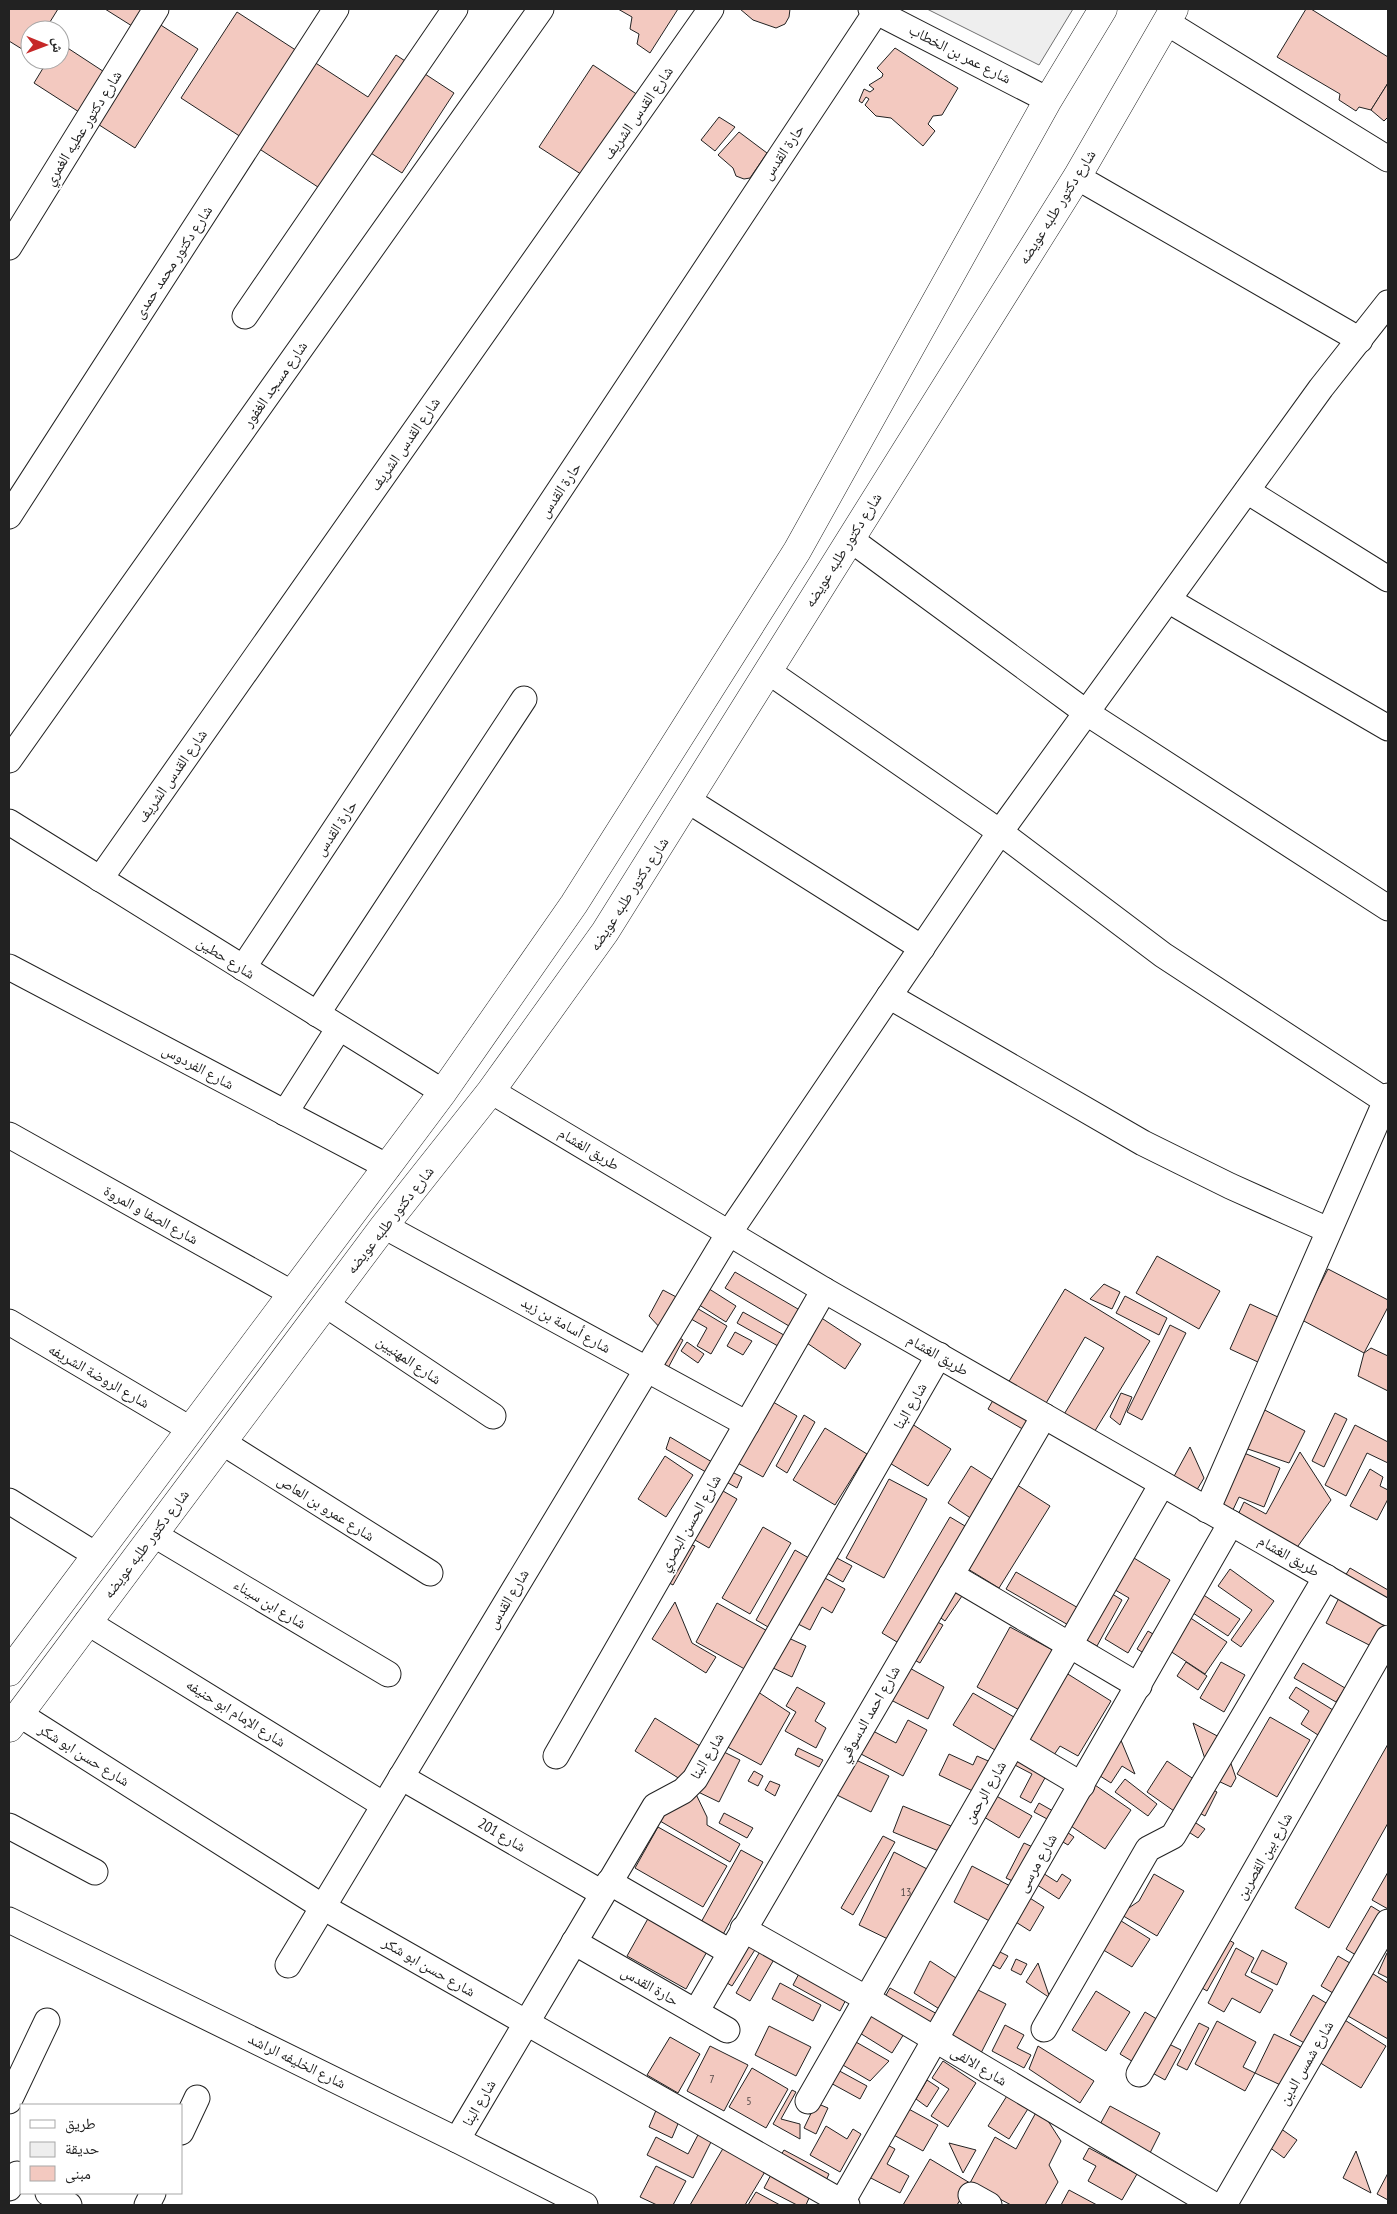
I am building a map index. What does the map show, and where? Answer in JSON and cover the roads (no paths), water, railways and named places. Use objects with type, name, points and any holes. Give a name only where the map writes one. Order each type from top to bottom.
[{"type":"street","name":"شارع دكتور عطيه الغمري","points":[[9,248],[156,9]]},
{"type":"street","name":"شارع دكتور محمد حمدى","points":[[9,516],[336,9]]},
{"type":"street","points":[[245,316],[455,9]]},
{"type":"street","name":"شارع مسجد الغفور","points":[[9,760],[541,9]]},
{"type":"street","name":"شارع القدس الشريف","points":[[100,879],[711,9]]},
{"type":"street","points":[[9,1672],[388,1167],[443,1092],[574,904],[797,551],[1048,100],[1104,9]]},
{"type":"street","name":"شارع عمر بن الخطاب","points":[[874,10],[1048,100]]},
{"type":"street","name":"حارة القدس","points":[[243,968],[874,10]]},
{"type":"street","points":[[1170,16],[1388,159]]},
{"type":"street","name":"شارع دكتور طلبه عويضه","points":[[14,1721],[325,1304],[491,1090],[606,932],[1077,177],[1170,16]]},
{"type":"street","points":[[1077,177],[1360,340]]},
{"type":"street","name":"شارع القدس","points":[[288,1965],[728,1233],[1000,832],[1321,388],[1387,307]]},
{"type":"street","points":[[1247,491],[1388,579]]},
{"type":"street","points":[[850,539],[1086,713],[1388,908]]},
{"type":"street","points":[[1168,600],[1388,728]]},
{"type":"street","points":[[769,672],[1000,832],[1164,955],[1387,1098],[1207,1510]]},
{"type":"street","points":[[317,1014],[524,700]]},
{"type":"street","points":[[689,800],[922,948]]},
{"type":"street","name":"شارع حطين","points":[[9,822],[443,1092]]},
{"type":"street","name":"شارع الفردوس","points":[[9,967],[388,1167]]},
{"type":"street","points":[[889,996],[1143,1143],[1230,1186],[1328,1230]]},
{"type":"street","points":[[285,1112],[339,1028]]},
{"type":"street","name":"طريق الغشام","points":[[491,1090],[824,1290],[1388,1613]]},
{"type":"street","name":"شارع الصفا و المروة","points":[[9,1135],[293,1294]]},
{"type":"street","name":"شارع أسامة بن زيد","points":[[384,1226],[747,1424]]},
{"type":"street","name":"شارع الحسن البصري","points":[[556,1756],[824,1290]]},
{"type":"street","name":"شارع المهنيين","points":[[325,1304],[493,1416]]},
{"type":"street","name":"شارع الروضة الشريفه","points":[[9,1322],[190,1429]]},
{"type":"street","name":"شارع البنا","points":[[458,2140],[525,2022],[655,1806],[683,1791],[695,1779],[939,1356]]},
{"type":"street","name":"شارع احمد الدسوقي","points":[[696,2012],[1044,1416]]},
{"type":"street","name":"شارع عمرو بن العاص","points":[[222,1442],[430,1573]]},
{"type":"street","name":"شارع الرحمن","points":[[808,2101],[1162,1484]]},
{"type":"street","points":[[9,1501],[96,1555]]},
{"type":"street","name":"شارع مرسى","points":[[844,2204],[936,2039],[1231,1523]]},
{"type":"street","name":"شارع ابن سيناء","points":[[153,1534],[388,1674]]},
{"type":"street","points":[[950,1575],[1139,1686]]},
{"type":"street","points":[[1044,2029],[1148,1849],[1173,1836],[1326,1578]]},
{"type":"street","name":"شارع الإمام ابو حنيفه","points":[[87,1622],[384,1805]]},
{"type":"street","name":"شارع بين القصرين","points":[[1139,2074],[1388,1638]]},
{"type":"street","name":"شارع حسن ابو شكر","points":[[14,1721],[323,1907],[844,2204]]},
{"type":"street","points":[[1013,1744],[1082,1785]]},
{"type":"street","name":"شارع 201","points":[[401,1777],[605,1888],[730,1952]]},
{"type":"street","points":[[9,1826],[95,1872]]},
{"type":"street","name":"شارع الخليفه الراشد","points":[[9,1920],[458,2140],[585,2205]]},
{"type":"street","name":"شارع شمس الدين","points":[[1224,2205],[1388,1922]]},
{"type":"street","name":"شارع الالفى","points":[[743,1929],[936,2039],[1214,2205]]},
{"type":"street","name":"حارة القدس","points":[[574,1942],[727,2030]]},
{"type":"street","points":[[9,2101],[47,2021]]},
{"type":"street","points":[[182,2130],[198,2098]]},
{"type":"street","points":[[50,2194],[69,2205]]}]
